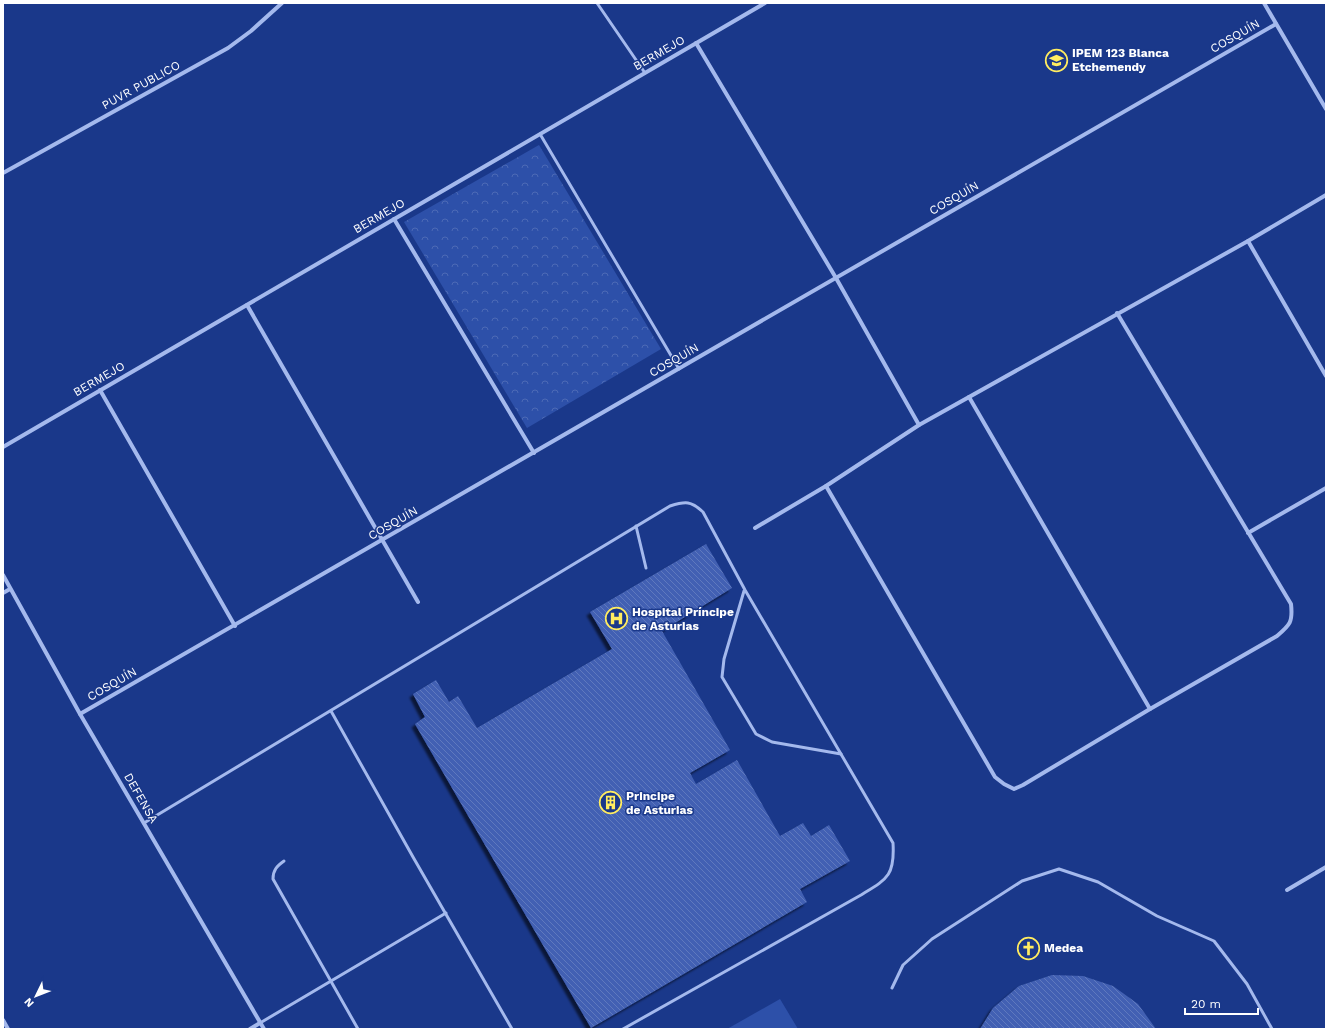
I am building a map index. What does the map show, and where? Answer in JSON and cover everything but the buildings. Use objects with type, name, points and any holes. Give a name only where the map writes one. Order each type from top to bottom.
[{"type":"street","name":"PUVR PUBLICO","points":[[3,173],[228,48],[251,31],[282,3]]},
{"type":"street","name":"BERMEJO","points":[[3,447],[765,3]]},
{"type":"street","points":[[1264,3],[1326,109]]},
{"type":"street","name":"COSQUÍN","points":[[80,714],[235,626],[1276,24]]},
{"type":"street","points":[[696,43],[836,278],[919,425]]},
{"type":"street","points":[[755,528],[826,486],[919,425],[1326,195]]},
{"type":"street","points":[[394,219],[534,453]]},
{"type":"street","points":[[1248,240],[1326,376]]},
{"type":"street","points":[[247,305],[418,602]]},
{"type":"street","points":[[826,486],[995,777],[1014,789],[1150,708],[1277,636],[1288,626],[1292,618],[1291,604],[1117,313]]},
{"type":"street","points":[[100,390],[235,626]]},
{"type":"street","points":[[969,397],[1150,708]]},
{"type":"street","points":[[1248,533],[1326,488]]},
{"type":"street","name":"DEFENSA","points":[[3,575],[80,714],[264,1029]]},
{"type":"street","points":[[3,593],[10,589]]},
{"type":"street","points":[[1287,890],[1326,867]]},
{"type":"street","points":[[3,1020],[8,1029]]},
{"type":"street","points":[[250,1029],[260,1022]]},
{"type":"lane","points":[[597,3],[645,73]]},
{"type":"lane","points":[[540,134],[679,369]]},
{"type":"lane","points":[[144,823],[670,506],[681,503],[694,504],[703,512],[745,590],[893,843],[894,861],[889,874],[881,883],[623,1029]]},
{"type":"lane","points":[[636,526],[646,568]]},
{"type":"lane","points":[[745,590],[724,659],[722,677],[756,734],[772,742],[841,754]]},
{"type":"lane","points":[[331,711],[512,1029]]},
{"type":"lane","points":[[284,861],[277,866],[273,873],[273,879],[358,1029]]},
{"type":"lane","points":[[892,988],[903,965],[932,939],[1022,881],[1059,869],[1098,882],[1157,916],[1214,941],[1247,984],[1272,1029]]},
{"type":"lane","points":[[260,1022],[446,913]]},
{"type":"green space","points":[[539,145],[661,349],[527,428],[404,222]]},
{"type":"green space","points":[[780,999],[798,1029],[727,1029]]},
{"type":"place","name":"IPEM 123 Blanca Etchemendy","points":[[1056,60]]},
{"type":"place","name":"Hospital Príncipe de Asturias","points":[[617,619]]},
{"type":"place","name":"Principe de Asturias","points":[[611,803]]},
{"type":"place","name":"Medea","points":[[1028,948]]}]
